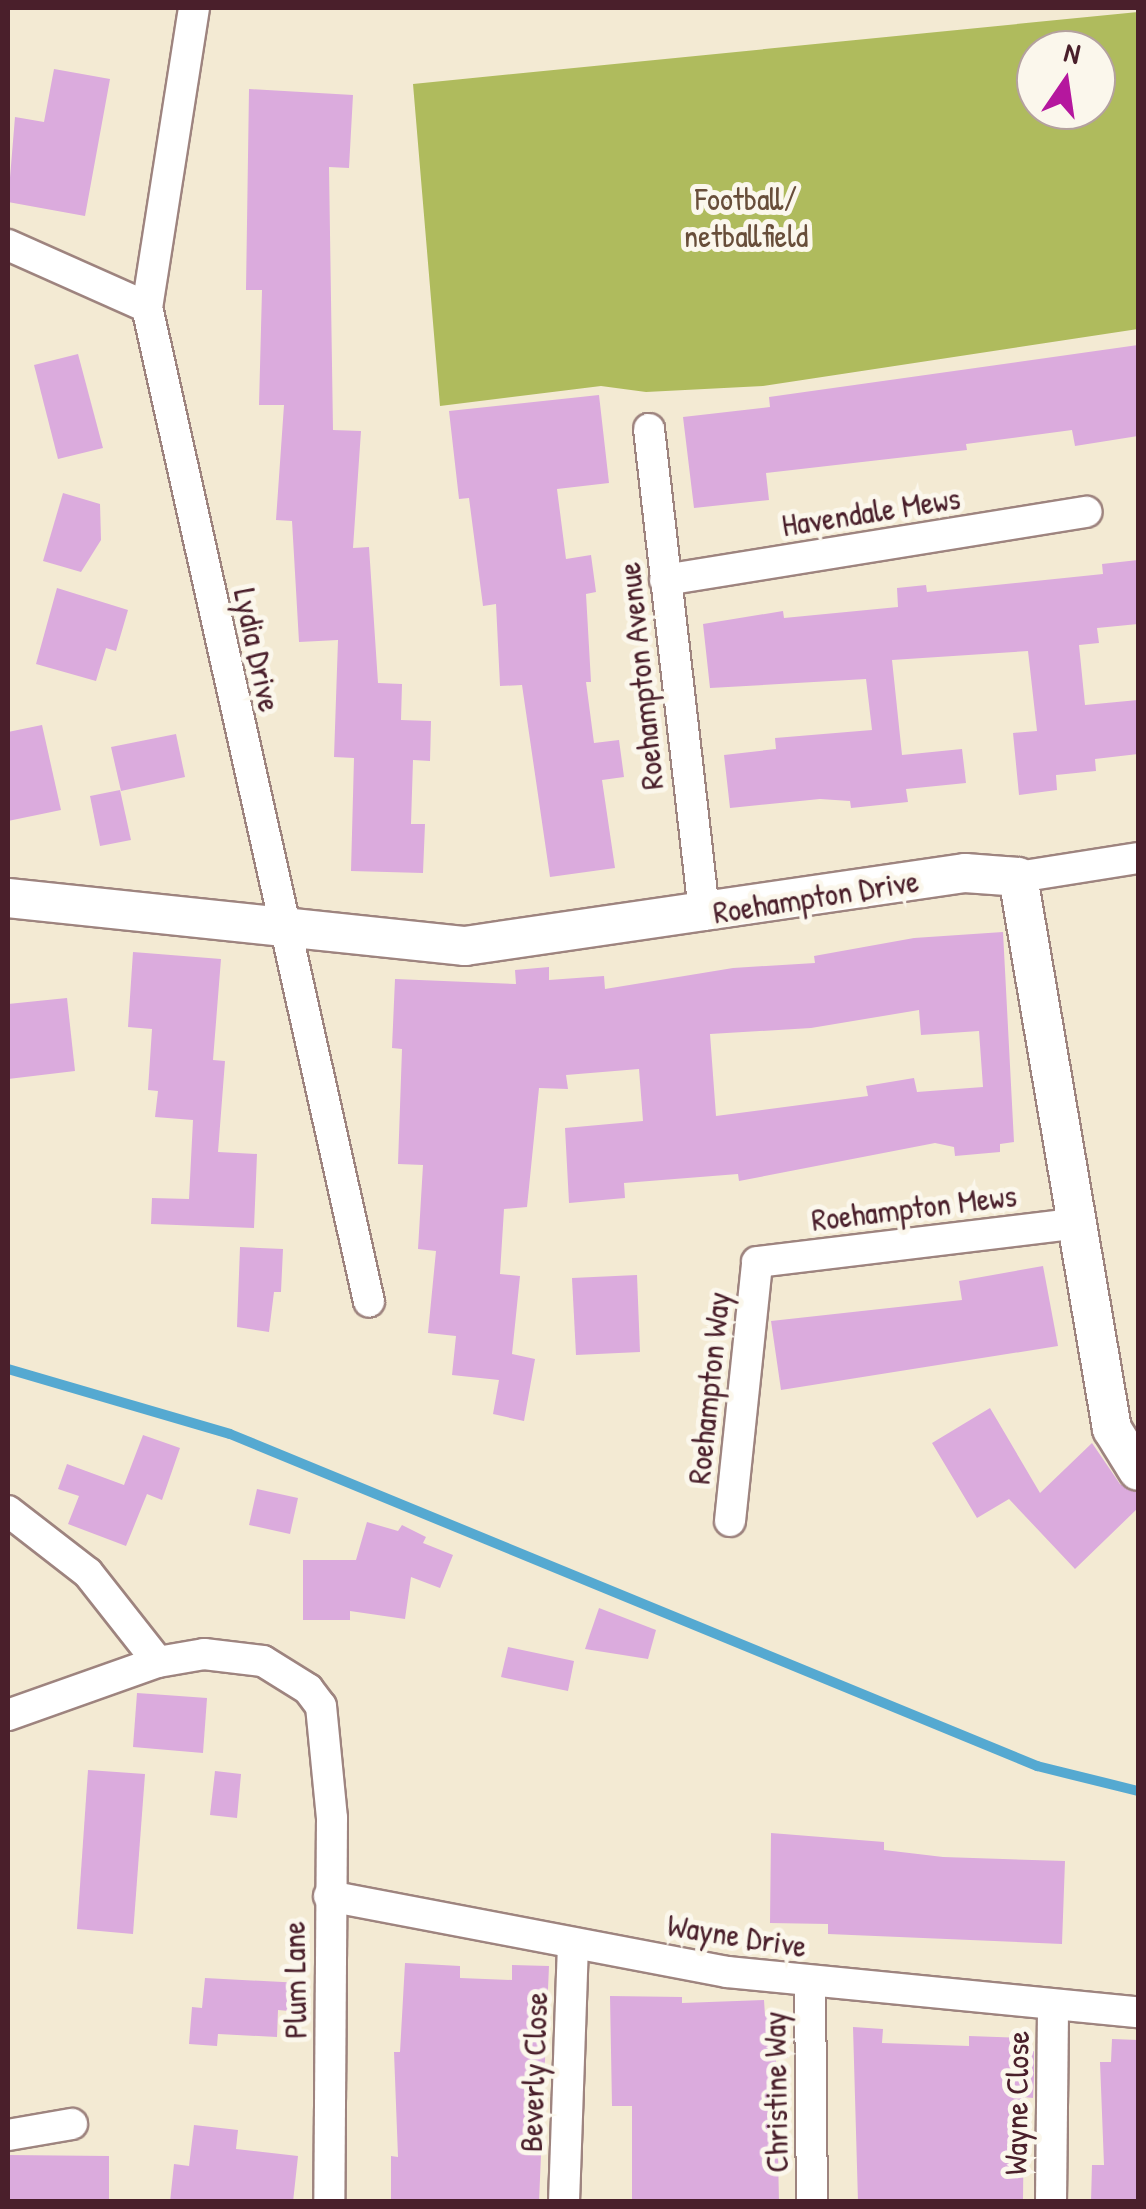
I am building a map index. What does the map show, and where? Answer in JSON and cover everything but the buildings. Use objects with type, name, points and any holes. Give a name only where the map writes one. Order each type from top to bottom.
[{"type":"street","name":"Lydia Drive","points":[[194,8],[146,307],[369,1302]]},
{"type":"street","points":[[8,245],[146,307]]},
{"type":"street","name":"Roehampton Avenue","points":[[649,430],[704,914]]},
{"type":"street","name":"Havendale Mews","points":[[665,580],[1087,512]]},
{"type":"street","points":[[1138,858],[1018,877],[1112,1430],[1138,1470]]},
{"type":"street","name":"Roehampton Drive","points":[[8,898],[464,946],[965,874],[1018,877]]},
{"type":"street","name":"Roehampton Mews","points":[[757,1262],[1080,1224]]},
{"type":"street","name":"Roehampton Way","points":[[730,1520],[757,1262]]},
{"type":"street","points":[[8,1511],[88,1573],[158,1662]]},
{"type":"street","name":"Plum Lane","points":[[8,1715],[158,1662],[236,1653],[288,1674],[321,1706],[327,1758],[330,2202]]},
{"type":"street","name":"Wayne Drive","points":[[329,1896],[573,1944],[810,1982],[1138,2012]]},
{"type":"street","name":"Beverly Close","points":[[564,2202],[573,1944]]},
{"type":"street","name":"Christine Way","points":[[810,1982],[812,2202]]},
{"type":"street","name":"Wayne Close","points":[[1051,2202],[1053,2006]]},
{"type":"street","points":[[8,2135],[72,2124]]},
{"type":"green space","name":"Football/ netballfield","points":[[1138,12],[1138,329],[763,386],[646,392],[601,386],[440,406],[413,84]]},
{"type":"waterway","points":[[8,1369],[230,1434],[1037,1766],[1138,1791]]}]
